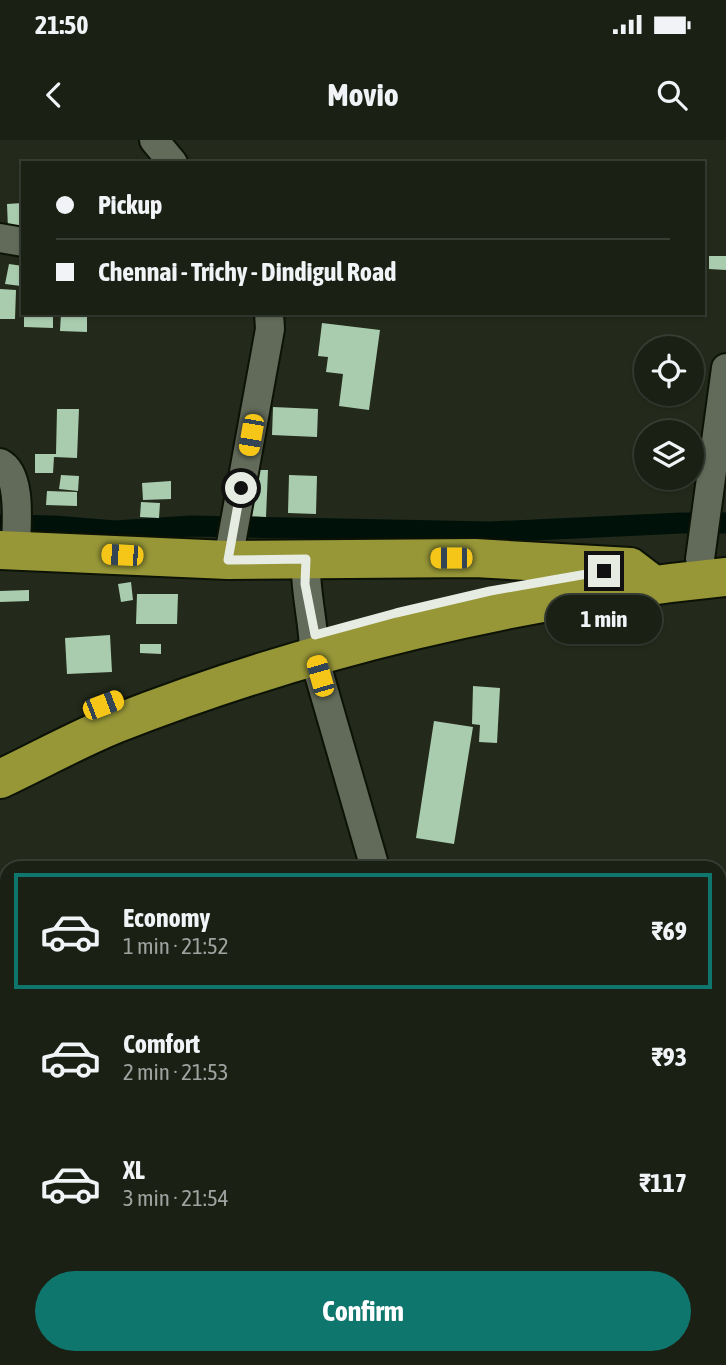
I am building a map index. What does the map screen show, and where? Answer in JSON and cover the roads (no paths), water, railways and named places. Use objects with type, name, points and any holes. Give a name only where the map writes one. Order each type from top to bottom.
[{"type":"highway","points":[[12,538],[232,538],[306,559],[475,558],[641,576]]},
{"type":"highway","points":[[0,750],[54,724],[178,678],[314,646],[481,615],[641,576],[712,548]]},
{"type":"highway","points":[[0,779],[112,726],[314,646]]},
{"type":"street","points":[[154,140],[171,161]]},
{"type":"street","points":[[0,238],[21,242]]},
{"type":"street","points":[[232,538],[270,328],[269,315]]},
{"type":"street","points":[[712,548],[726,368]]},
{"type":"street","points":[[0,463],[6,466],[13,479],[16,496],[12,538]]},
{"type":"street","points":[[306,559],[305,584],[314,646],[373,861]]},
{"type":"waterway","points":[[0,525],[115,531],[191,526],[490,532],[726,523]]}]
